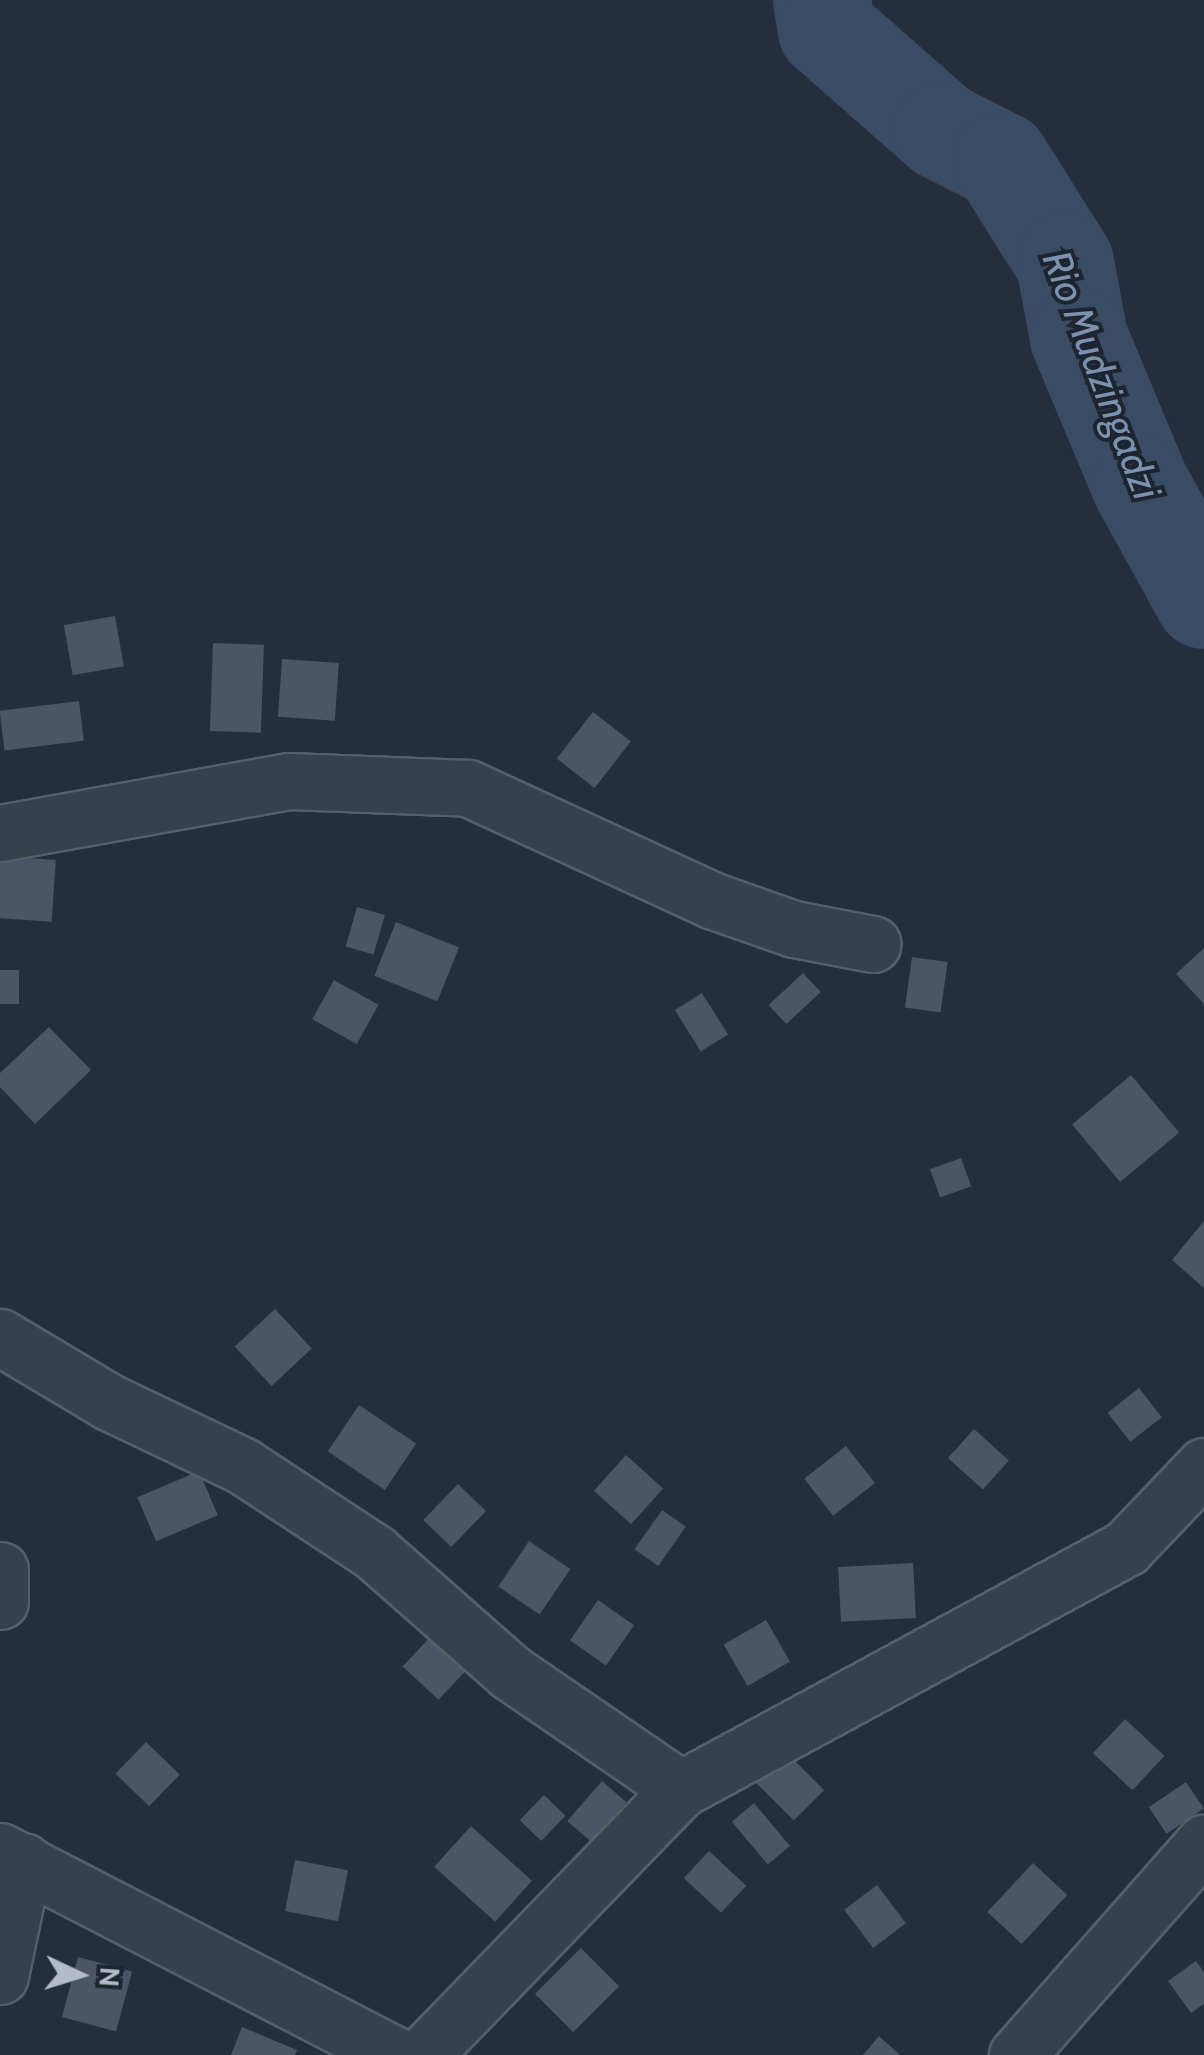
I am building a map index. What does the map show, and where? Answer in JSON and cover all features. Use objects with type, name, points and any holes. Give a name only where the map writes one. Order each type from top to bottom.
[{"type":"street","points":[[0,833],[289,781],[468,788],[711,900],[794,929],[873,944]]},
{"type":"street","points":[[0,1338],[109,1402],[243,1466],[374,1552],[510,1672],[681,1789]]},
{"type":"street","points":[[423,2055],[681,1789],[1126,1548],[1204,1466]]},
{"type":"street","points":[[0,1570],[0,1601]]},
{"type":"street","points":[[1017,2055],[1204,1843]]},
{"type":"street","points":[[0,1976],[12,1856],[395,2055]]},
{"type":"building","points":[[115,616],[124,666],[73,675],[64,625]]},
{"type":"building","points":[[213,643],[264,645],[261,733],[210,731]]},
{"type":"building","points":[[282,659],[339,663],[335,721],[278,717]]},
{"type":"building","points":[[79,701],[84,741],[4,750],[0,711]]},
{"type":"building","points":[[593,712],[631,742],[595,788],[557,758]]},
{"type":"building","points":[[0,856],[56,860],[52,922],[0,918]]},
{"type":"building","points":[[357,907],[385,915],[374,954],[346,946]]},
{"type":"building","points":[[396,922],[459,947],[437,1001],[374,976]]},
{"type":"building","points":[[1204,948],[1204,1004],[1176,974]]},
{"type":"building","points":[[912,957],[948,962],[941,1013],[905,1008]]},
{"type":"building","points":[[0,970],[19,970],[19,1004],[0,1004]]},
{"type":"building","points":[[803,973],[821,992],[786,1024],[769,1005]]},
{"type":"building","points":[[334,980],[379,1005],[357,1044],[312,1019]]},
{"type":"building","points":[[702,993],[728,1035],[701,1052],[675,1010]]},
{"type":"building","points":[[49,1027],[91,1070],[35,1124],[0,1087],[0,1073]]},
{"type":"building","points":[[1131,1075],[1179,1132],[1120,1182],[1072,1124]]},
{"type":"building","points":[[961,1158],[971,1186],[940,1197],[930,1169]]},
{"type":"building","points":[[1204,1221],[1204,1288],[1172,1260]]},
{"type":"building","points":[[275,1309],[312,1348],[272,1386],[235,1347]]},
{"type":"building","points":[[1139,1388],[1162,1417],[1130,1442],[1107,1413]]},
{"type":"building","points":[[359,1405],[416,1444],[385,1490],[328,1451]]},
{"type":"building","points":[[974,1429],[1009,1460],[983,1489],[948,1458]]},
{"type":"building","points":[[846,1446],[875,1483],[833,1516],[804,1479]]},
{"type":"building","points":[[626,1455],[663,1488],[631,1524],[594,1491]]},
{"type":"building","points":[[199,1471],[218,1515],[156,1541],[137,1497]]},
{"type":"building","points":[[458,1484],[486,1511],[451,1547],[423,1520]]},
{"type":"building","points":[[662,1510],[686,1527],[658,1566],[634,1549]]},
{"type":"building","points":[[529,1541],[570,1569],[540,1615],[498,1587]]},
{"type":"building","points":[[913,1563],[916,1618],[841,1622],[838,1567]]},
{"type":"building","points":[[598,1600],[634,1625],[606,1665],[570,1640]]},
{"type":"building","points":[[766,1620],[790,1662],[748,1686],[724,1644]]},
{"type":"building","points":[[432,1635],[468,1668],[439,1700],[403,1666]]},
{"type":"building","points":[[1125,1719],[1164,1756],[1132,1790],[1093,1753]]},
{"type":"building","points":[[146,1742],[180,1775],[149,1806],[115,1774]]},
{"type":"building","points":[[781,1747],[824,1790],[794,1821],[751,1777]]},
{"type":"building","points":[[602,1781],[626,1802],[591,1842],[567,1821]]},
{"type":"building","points":[[1186,1782],[1204,1809],[1167,1834],[1149,1807]]},
{"type":"building","points":[[544,1795],[566,1816],[541,1841],[520,1820]]},
{"type":"building","points":[[754,1803],[790,1846],[768,1865],[732,1822]]},
{"type":"building","points":[[471,1826],[532,1881],[495,1922],[434,1867]]},
{"type":"building","points":[[709,1851],[746,1886],[721,1913],[684,1878]]},
{"type":"building","points":[[295,1860],[348,1870],[338,1921],[285,1911]]},
{"type":"building","points":[[1033,1863],[1067,1895],[1022,1944],[987,1912]]},
{"type":"building","points":[[877,1885],[906,1923],[873,1948],[844,1910]]},
{"type":"building","points":[[581,1948],[619,1986],[573,2032],[535,1994]]},
{"type":"building","points":[[78,1957],[132,1971],[116,2031],[62,2017]]},
{"type":"building","points":[[1196,1961],[1204,1972],[1204,2004],[1191,2013],[1168,1981]]},
{"type":"building","points":[[242,2027],[297,2050],[295,2055],[231,2055]]},
{"type":"building","points":[[879,2036],[900,2055],[863,2055]]},
{"type":"waterway","name":"Rio Mudzingadzi","points":[[822,0],[827,30],[942,131],[1001,161],[1065,263],[1079,338],[1141,486],[1204,600]]}]
